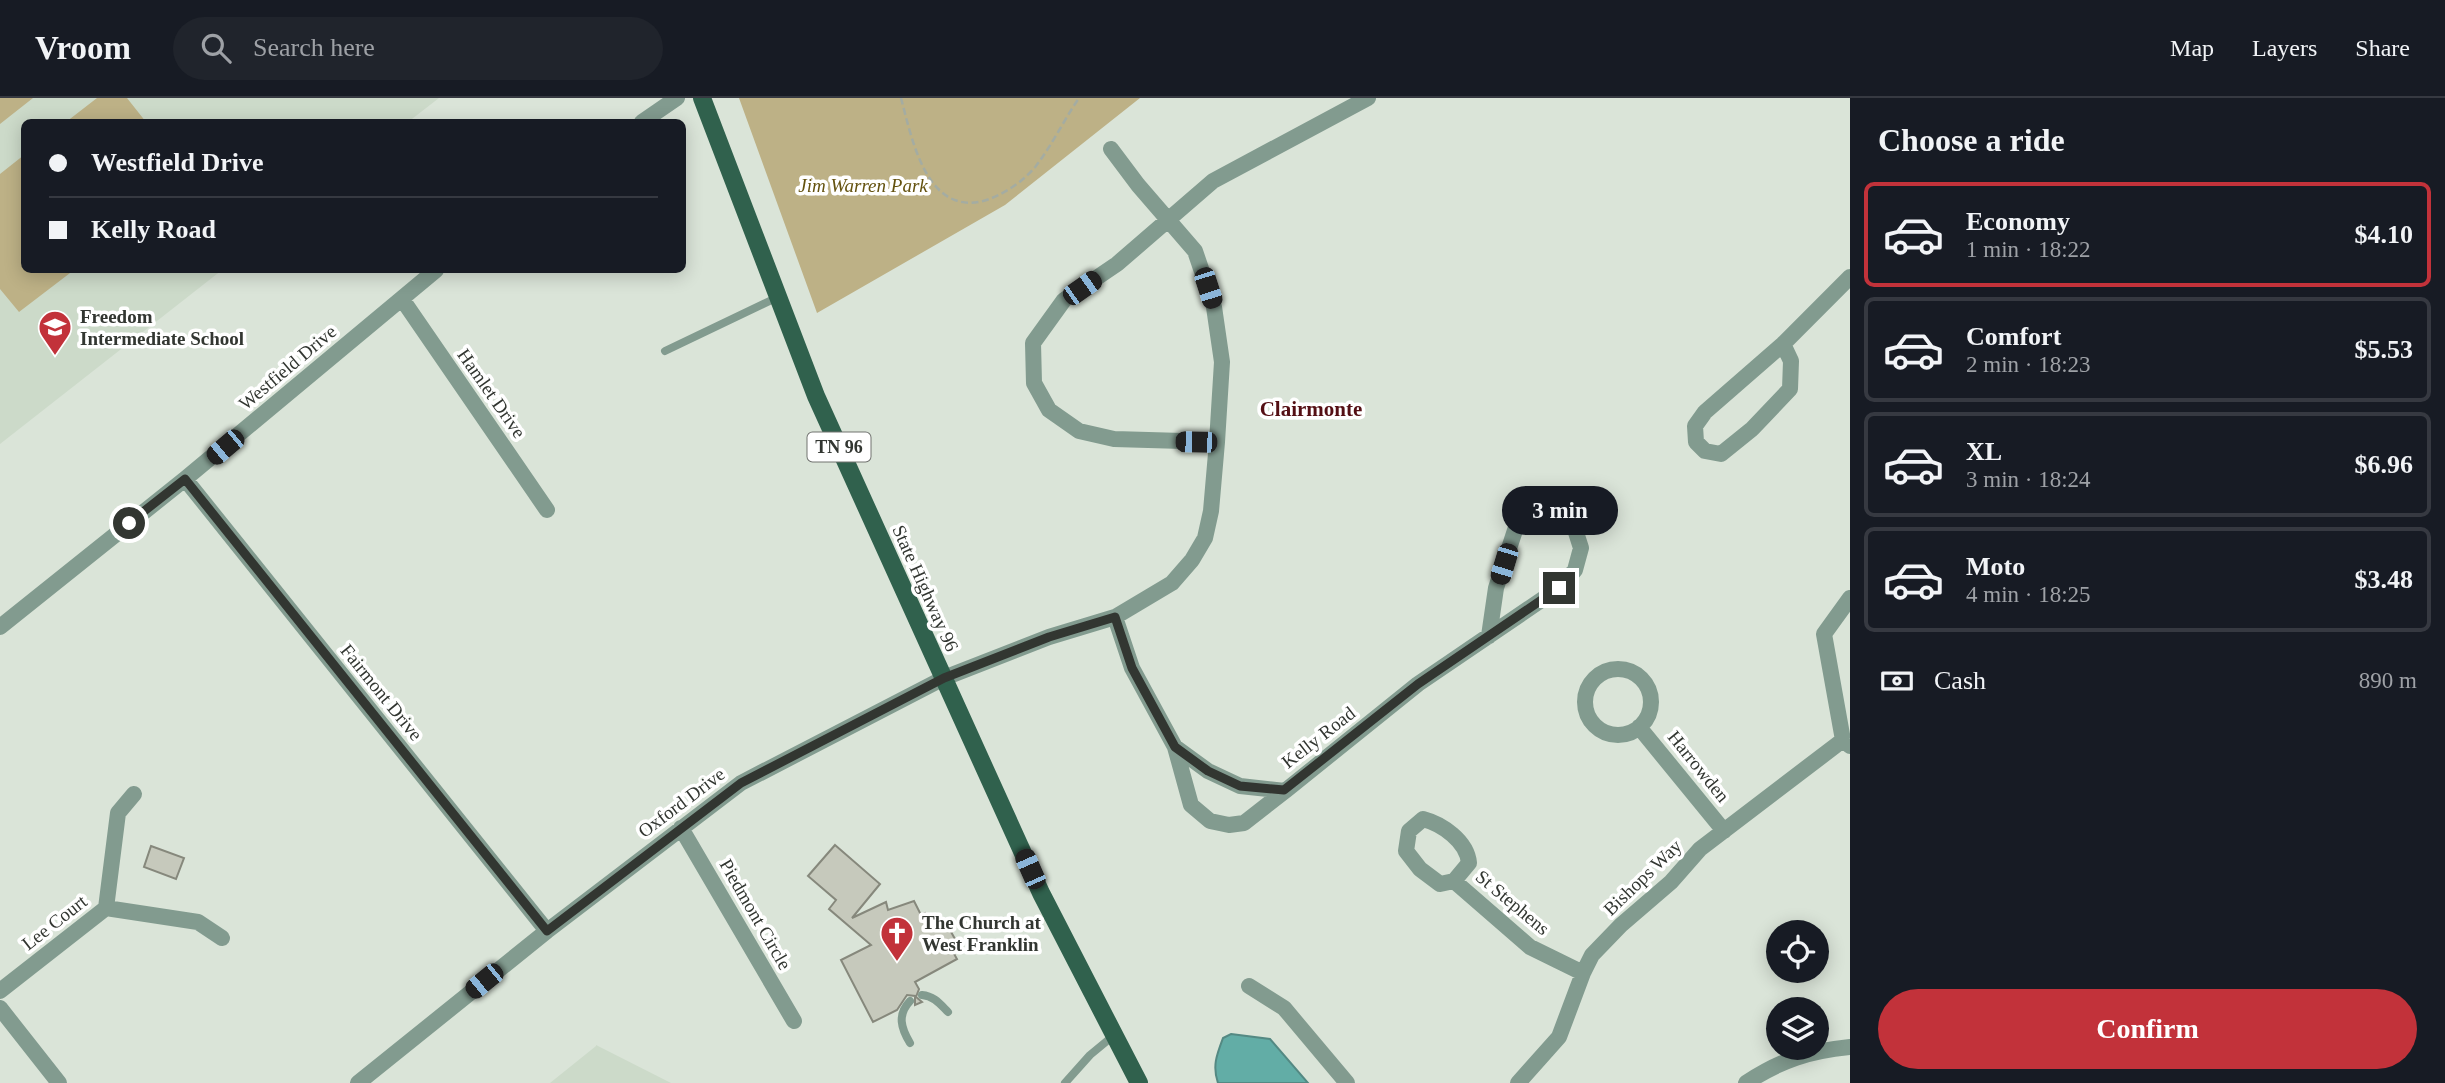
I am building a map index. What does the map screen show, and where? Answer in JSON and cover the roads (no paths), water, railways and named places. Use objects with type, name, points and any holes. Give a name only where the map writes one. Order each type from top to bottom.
[{"type":"main road","name":"State Highway 96","points":[[702,98],[817,396],[1041,893],[1139,1083]]},
{"type":"street","points":[[646,119],[677,98]]},
{"type":"street","points":[[1217,442],[1114,439],[1079,431],[1049,410],[1034,383],[1033,343],[1064,300],[1117,264],[1213,181],[1368,98]]},
{"type":"street","name":"Oxford Drive","points":[[358,1083],[547,931],[741,783],[944,678],[1049,637],[1115,617],[1172,583],[1192,560],[1205,537],[1208,524],[1217,442],[1222,362],[1214,307],[1195,251],[1111,149]]},
{"type":"street","name":"Westfield Drive","points":[[0,627],[185,479],[432,273]]},
{"type":"street","points":[[1783,344],[1791,361],[1790,389],[1752,429],[1721,454],[1705,451],[1696,442],[1695,426],[1705,412],[1783,344],[1850,277]]},
{"type":"street","name":"Hamlet Drive","points":[[401,299],[547,510]]},
{"type":"street","name":"Fairmont Drive","points":[[185,479],[547,931]]},
{"type":"street","name":"Kelly Road","points":[[1115,617],[1132,668],[1175,747],[1208,771],[1240,786],[1284,790],[1418,684],[1489,636],[1559,588],[1575,570],[1581,548],[1573,523],[1549,503],[1521,512],[1496,588],[1489,636]]},
{"type":"street","points":[[1846,743],[1824,634],[1850,598]]},
{"type":"street","name":"Harrowden","points":[[1614,669],[1634,673],[1642,680],[1651,699],[1646,719],[1639,727],[1630,733],[1618,735],[1597,728],[1585,709],[1588,687],[1595,678],[1614,669]]},
{"type":"street","name":"Harrowden","points":[[1639,727],[1724,831]]},
{"type":"street","name":"Bishops Way","points":[[1518,1083],[1559,1037],[1592,955],[1621,925],[1671,882],[1700,849],[1846,743]]},
{"type":"street","points":[[1175,747],[1191,806],[1210,821],[1229,825],[1244,823],[1284,790]]},
{"type":"street","name":"Lee Court","points":[[0,991],[106,908],[118,813],[134,794]]},
{"type":"street","name":"Piedmont Circle","points":[[681,828],[794,1021]]},
{"type":"street","name":"St Stephens","points":[[1454,881],[1530,947],[1583,973]]},
{"type":"street","points":[[106,908],[198,922],[222,938]]},
{"type":"street","points":[[1249,986],[1284,1008],[1347,1083]]},
{"type":"street","points":[[0,1008],[59,1083]]},
{"type":"street","points":[[1746,1083],[1767,1069],[1814,1051],[1850,1047]]},
{"type":"lane","points":[[665,351],[778,297]]},
{"type":"lane","points":[[922,995],[939,1002],[948,1012]]},
{"type":"lane","points":[[910,1001],[904,1007],[901,1020],[903,1031],[910,1043]]},
{"type":"lane","points":[[1065,1083],[1090,1055],[1113,1036]]},
{"type":"water","points":[[1231,1034],[1270,1039],[1308,1083],[1218,1083],[1215,1071],[1217,1055],[1223,1038]]},
{"type":"place","name":"Freedom Intermediate School","points":[[55,357]]},
{"type":"place","name":"The Church at West Franklin","points":[[897,963]]},
{"type":"district","name":"Clairmonte","points":[[1311,409]]},
{"type":"park label","name":"Jim Warren Park","points":[[863,185]]}]
